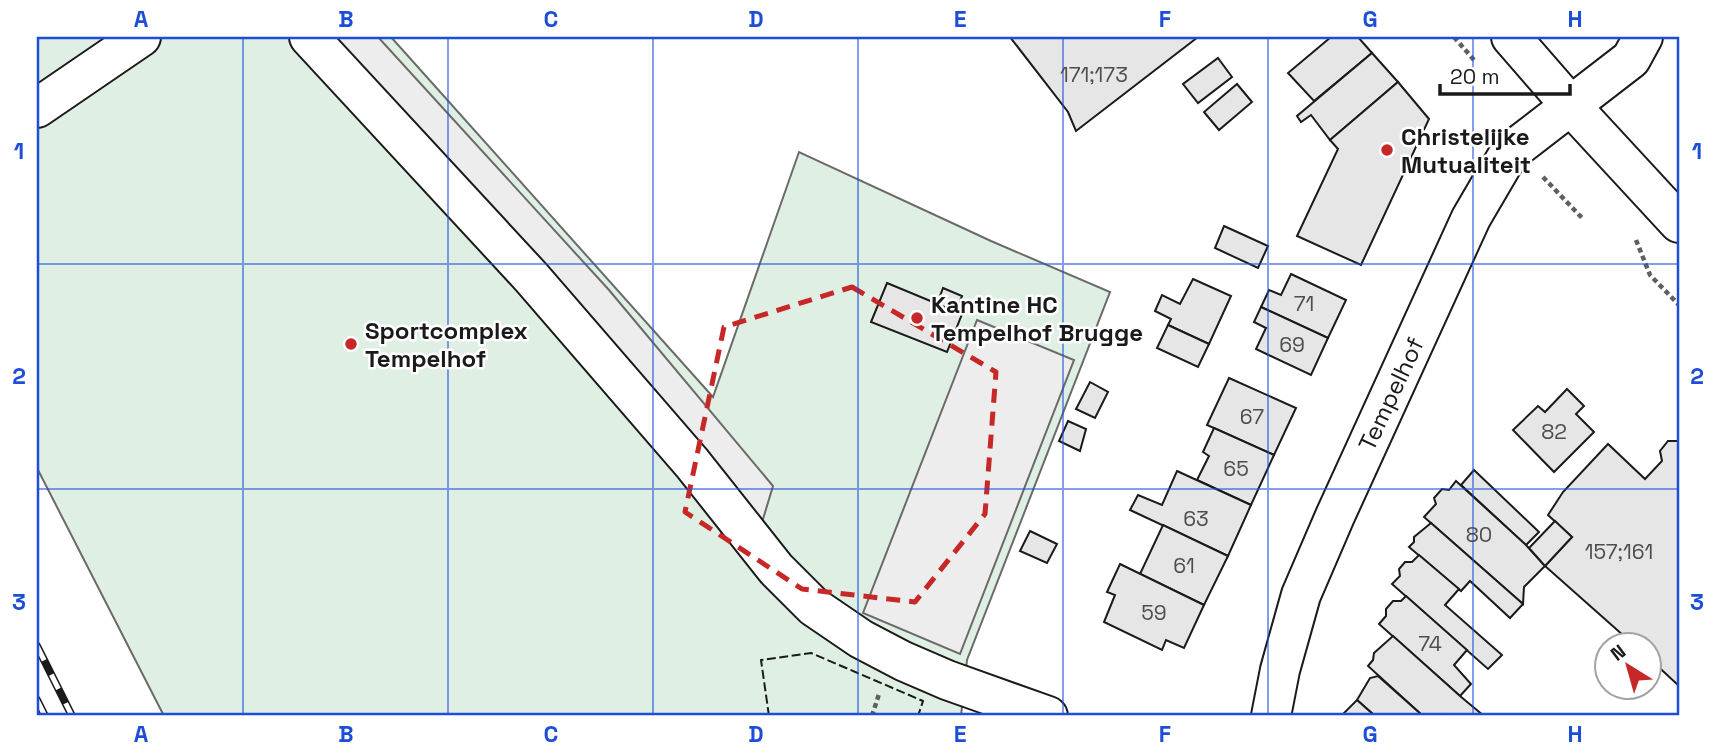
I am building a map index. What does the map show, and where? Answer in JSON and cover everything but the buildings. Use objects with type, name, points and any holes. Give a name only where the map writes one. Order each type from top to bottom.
[{"type":"street","points":[[37,108],[141,37]]},
{"type":"street","points":[[309,37],[531,277],[692,463],[776,569],[814,607],[861,639],[903,661],[947,680],[1048,716]]},
{"type":"street","points":[[1511,37],[1679,223]]},
{"type":"street","name":"Tempelhof","points":[[1271,716],[1280,670],[1301,595],[1471,218],[1509,153],[1631,59],[1643,37]]},
{"type":"path","points":[[1536,169],[1583,219]]},
{"type":"highlighted area","points":[[852,287],[996,372],[985,514],[915,602],[802,589],[685,512],[724,327]]},
{"type":"green space","name":"Sportcomplex Tempelhof","points":[[37,37],[391,37],[713,397],[799,152],[991,241],[1110,292],[967,660],[961,716],[164,716],[37,468]]},
{"type":"shaded area","points":[[327,37],[378,37],[609,290],[773,486],[760,529]]},
{"type":"shaded area","points":[[977,320],[1074,360],[960,654],[863,613]]},
{"type":"railway","points":[[37,646],[72,716]]},
{"type":"railway","points":[[37,700],[45,716]]},
{"type":"fence","points":[[769,716],[761,660],[811,653],[923,701],[918,716]]},
{"type":"place","name":"Christelijke Mutualiteit","points":[[1387,150]]},
{"type":"place","name":"Kantine HC Tempelhof Brugge","points":[[917,318]]},
{"type":"place","name":"Sportcomplex Tempelhof","points":[[351,344]]}]
